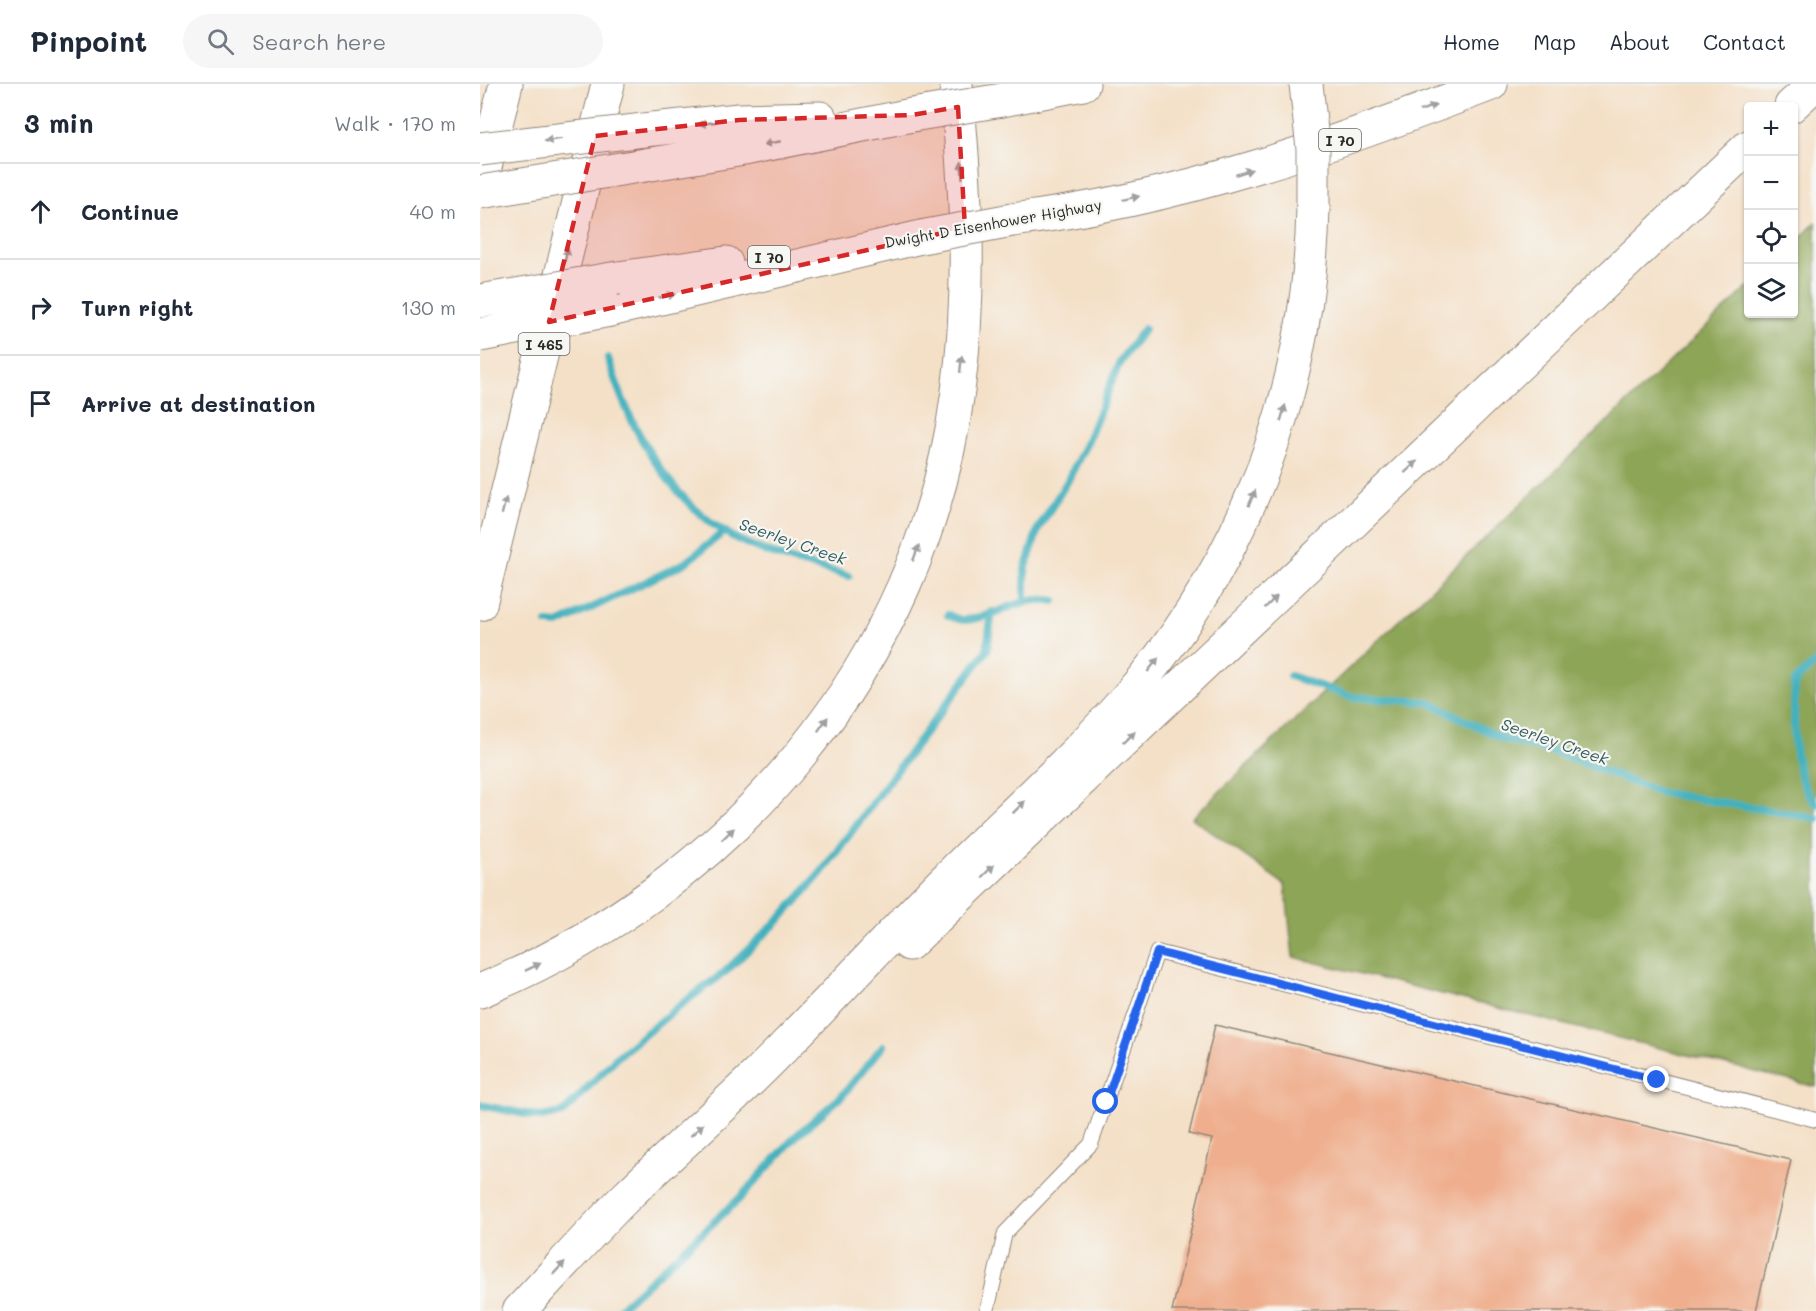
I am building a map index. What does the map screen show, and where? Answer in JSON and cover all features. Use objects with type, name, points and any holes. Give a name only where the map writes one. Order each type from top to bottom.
[{"type":"highway","points":[[480,187],[506,84]]},
{"type":"highway","name":"I 465","points":[[480,604],[608,84]]},
{"type":"highway","points":[[480,991],[566,951],[617,921],[712,850],[758,805],[822,727],[875,645],[905,582],[927,523],[950,440],[958,393],[967,296],[956,84]]},
{"type":"highway","points":[[480,192],[744,149],[1083,84]]},
{"type":"highway","points":[[519,1311],[624,1200],[758,1073],[930,895],[1124,702],[1188,617],[1230,545],[1264,468],[1283,414],[1304,320],[1312,244],[1313,207],[1312,149],[1306,84]]},
{"type":"highway","name":"Dwight D Eisenhower Highway","points":[[480,301],[618,278],[921,237],[1107,204],[1231,176],[1358,134],[1491,84]]},
{"type":"highway","points":[[1795,102],[1815,84]]},
{"type":"highway","points":[[480,149],[739,120],[912,115]]},
{"type":"highway","points":[[758,1073],[946,912],[1744,152]]},
{"type":"highway","points":[[480,335],[610,310],[921,237]]},
{"type":"lane","points":[[987,1311],[1005,1233],[1091,1144],[1157,952],[1816,1120]]},
{"type":"highlighted area","points":[[958,107],[965,228],[549,322],[595,136],[739,120],[912,115]]},
{"type":"green space","points":[[1816,222],[1816,1087],[1293,957],[1285,885],[1192,818],[1744,291],[1744,318],[1798,318],[1798,240]]},
{"type":"building","points":[[1215,1025],[1791,1160],[1756,1311],[1172,1311],[1212,1139],[1189,1134]]},
{"type":"waterway","points":[[1025,601],[1025,570],[1038,529],[1067,482],[1088,440],[1120,361],[1144,329]]},
{"type":"waterway","name":"Seerley Creek","points":[[608,358],[628,412],[641,438],[674,487],[694,508],[716,526],[754,547],[849,576]]},
{"type":"waterway","points":[[547,623],[558,624],[685,563],[725,531]]},
{"type":"waterway","name":"Seerley Creek","points":[[948,615],[966,620],[988,615],[1020,603],[1054,601]]},
{"type":"waterway","points":[[480,1105],[541,1117],[563,1113],[618,1056],[725,972],[780,919],[820,874],[987,650],[992,612]]},
{"type":"waterway","points":[[1816,662],[1795,681],[1794,712],[1797,762],[1807,792],[1816,804]]},
{"type":"waterway","name":"Seerley Creek","points":[[1290,676],[1352,697],[1428,702],[1503,739],[1555,752],[1658,792],[1816,818]]},
{"type":"waterway","points":[[617,1311],[739,1199],[796,1136],[842,1096],[883,1046]]},
{"type":"route","points":[[1106,1102],[1157,952],[1657,1080]]}]
